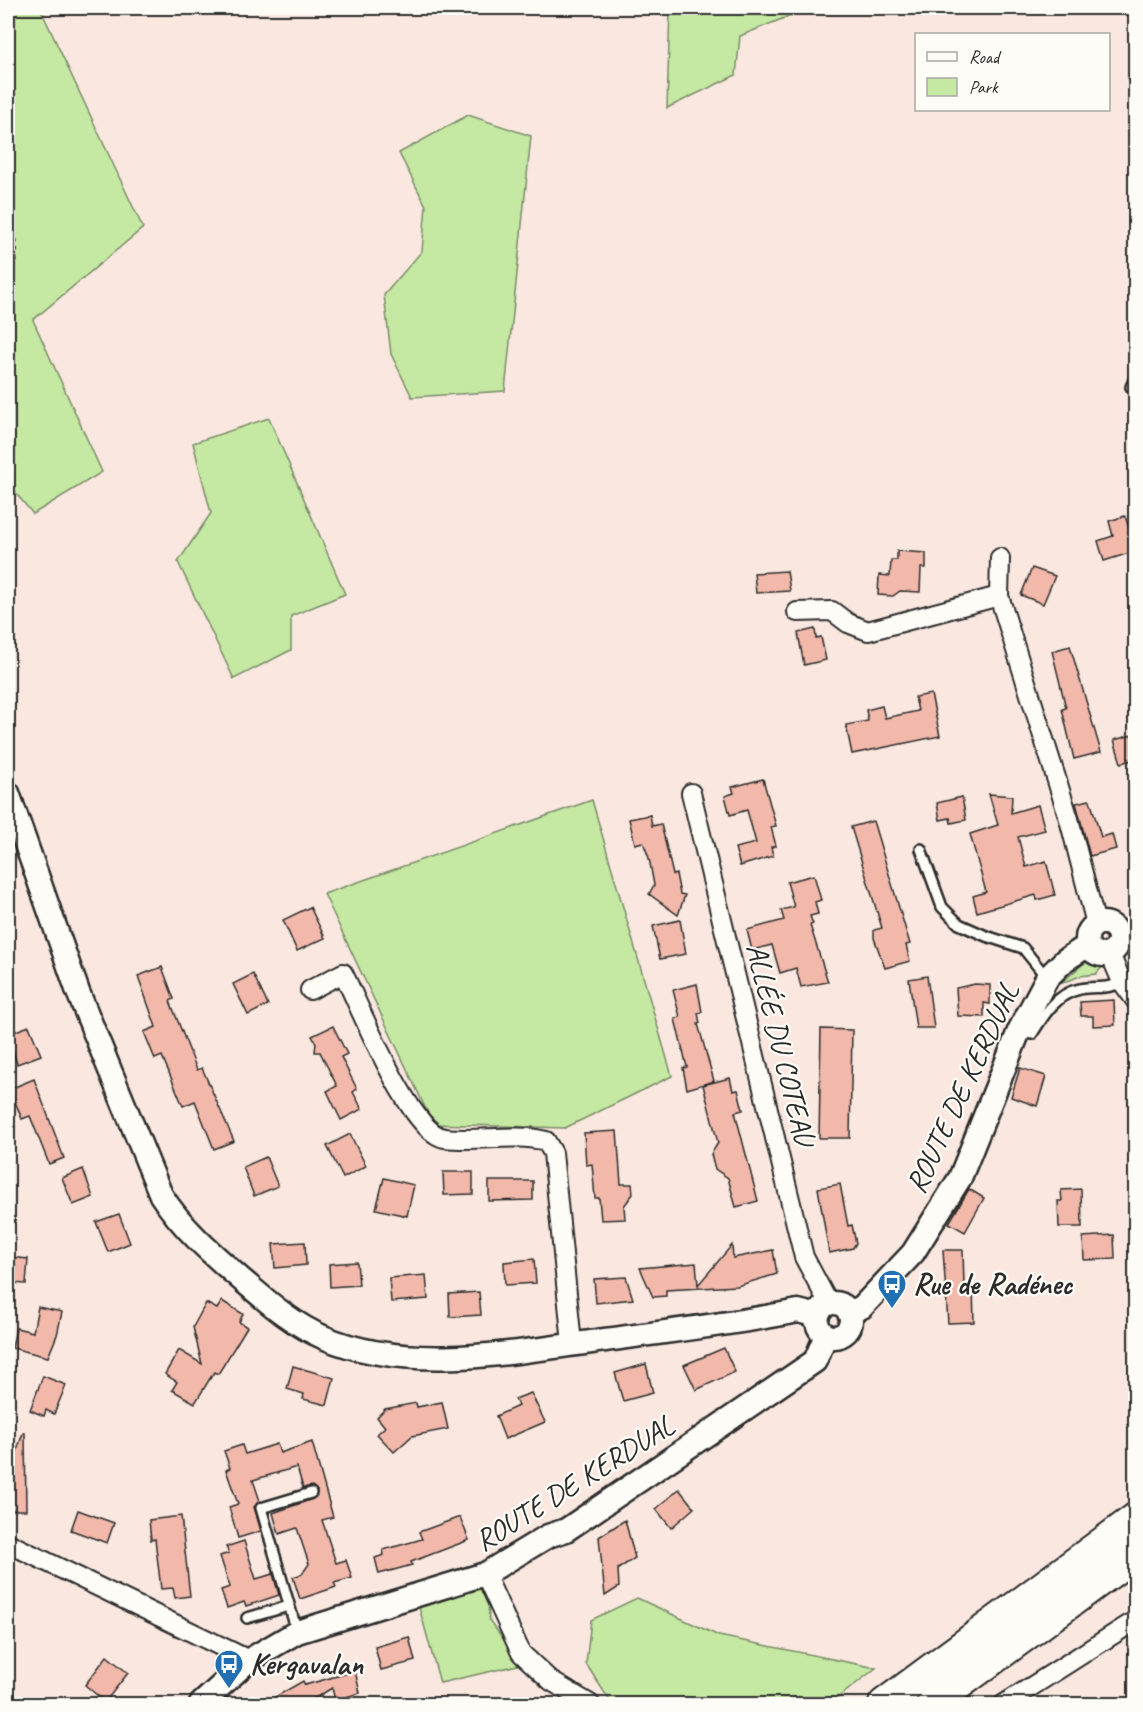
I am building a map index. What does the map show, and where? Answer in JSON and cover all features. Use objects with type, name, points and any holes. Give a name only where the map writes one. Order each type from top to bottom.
[{"type":"highway","points":[[884,1704],[1136,1518]]},
{"type":"highway","points":[[932,1704],[1136,1554]]},
{"type":"street","points":[[1000,558],[999,596],[1068,819],[1096,924]]},
{"type":"street","points":[[797,612],[832,612],[848,623],[868,630],[999,596]]},
{"type":"street","points":[[8,793],[78,992],[161,1195],[177,1220],[200,1244],[279,1312],[322,1336],[360,1350],[403,1357],[445,1358],[572,1344],[798,1311],[830,1317]]},
{"type":"street","name":"ALLÉE DU COTEAU","points":[[691,793],[804,1257],[830,1317]]},
{"type":"street","points":[[1106,923],[1126,928],[1110,954],[1095,954],[1087,946],[1086,936],[1096,924],[1106,923]]},
{"type":"street","name":"ROUTE DE KERDUAL","points":[[201,1704],[249,1660],[297,1632],[484,1574],[548,1536],[566,1530],[815,1361],[830,1317],[862,1306],[913,1253],[960,1178],[1019,1031],[1047,978],[1065,960],[1087,946]]},
{"type":"street","points":[[1110,954],[1122,982],[1136,1001]]},
{"type":"street","points":[[310,990],[343,973],[406,1102],[426,1130],[443,1138],[530,1137],[546,1142],[554,1153],[572,1344]]},
{"type":"street","points":[[8,1543],[249,1660]]},
{"type":"street","points":[[484,1574],[521,1653],[551,1681],[590,1704]]},
{"type":"street","points":[[1004,1704],[1136,1620]]},
{"type":"lane","points":[[1131,387],[1136,376]]},
{"type":"lane","points":[[921,849],[942,907],[959,924],[1023,948],[1047,978]]},
{"type":"lane","points":[[1019,1031],[1032,1034],[1049,1007],[1077,989],[1111,988],[1122,982]]},
{"type":"lane","points":[[297,1632],[261,1508],[310,1493]]},
{"type":"lane","points":[[247,1617],[289,1606]]},
{"type":"path","points":[[8,213],[13,228],[17,260],[8,279]]},
{"type":"green space","points":[[8,8],[40,8],[143,228],[33,320],[102,472],[33,514],[8,484]]},
{"type":"green space","points":[[670,8],[809,8],[740,36],[736,75],[667,108]]},
{"type":"green space","points":[[468,115],[531,136],[505,391],[412,397],[391,354],[384,295],[422,251],[426,206],[399,153]]},
{"type":"green space","points":[[269,418],[345,594],[291,616],[291,650],[234,679],[178,562],[211,513],[193,443]]},
{"type":"green space","points":[[592,800],[672,1076],[565,1128],[433,1124],[324,894]]},
{"type":"green space","points":[[1097,952],[1103,966],[1096,974],[1080,976],[1060,984]]},
{"type":"green space","points":[[482,1587],[488,1600],[489,1620],[522,1664],[440,1683],[419,1607]]},
{"type":"green space","points":[[637,1598],[719,1636],[876,1668],[830,1704],[612,1704],[586,1664],[591,1620]]},
{"type":"building","points":[[1125,516],[1130,531],[1136,529],[1136,551],[1104,561],[1098,541],[1113,536],[1109,521]]},
{"type":"building","points":[[897,551],[926,553],[926,568],[921,568],[920,592],[900,591],[893,596],[878,595],[879,575],[890,576],[891,560],[897,560]]},
{"type":"building","points":[[1032,568],[1055,576],[1043,604],[1021,595]]},
{"type":"building","points":[[787,571],[790,591],[756,593],[754,573]]},
{"type":"building","points":[[815,629],[816,638],[821,637],[826,660],[804,665],[798,633]]},
{"type":"building","points":[[1070,646],[1101,752],[1074,759],[1062,709],[1066,708],[1052,651]]},
{"type":"building","points":[[931,694],[940,736],[852,754],[846,725],[868,721],[866,710],[882,706],[885,718],[918,711],[915,697]]},
{"type":"building","points":[[1136,734],[1136,759],[1121,763],[1114,740]]},
{"type":"building","points":[[763,779],[776,826],[771,827],[776,846],[771,847],[773,856],[740,866],[735,848],[756,843],[747,810],[730,815],[725,796],[734,793],[732,787]]},
{"type":"building","points":[[989,794],[1012,796],[1011,813],[1038,805],[1045,830],[1018,837],[1026,867],[1046,861],[1055,895],[1037,900],[1036,895],[977,912],[973,896],[986,892],[970,834],[998,825]]},
{"type":"building","points":[[962,797],[966,820],[951,823],[950,818],[940,820],[937,803]]},
{"type":"building","points":[[1090,800],[1101,837],[1112,834],[1116,849],[1090,856],[1076,803]]},
{"type":"building","points":[[650,815],[652,826],[661,824],[673,875],[676,874],[680,894],[685,895],[678,915],[649,894],[654,885],[649,858],[643,842],[635,844],[629,819]]},
{"type":"building","points":[[873,821],[910,944],[906,945],[910,961],[885,968],[874,938],[874,930],[882,928],[851,827]]},
{"type":"building","points":[[814,875],[821,900],[815,902],[818,914],[810,916],[813,924],[810,925],[828,982],[801,987],[796,968],[780,973],[772,945],[752,950],[747,930],[784,920],[781,910],[794,907],[787,882]]},
{"type":"building","points":[[310,907],[325,938],[297,951],[283,920]]},
{"type":"building","points":[[680,920],[686,954],[660,959],[653,926]]},
{"type":"building","points":[[162,967],[174,999],[170,1001],[197,1070],[202,1068],[234,1141],[214,1149],[195,1101],[183,1106],[162,1056],[155,1059],[144,1032],[156,1027],[138,976]]},
{"type":"building","points":[[253,974],[268,1005],[248,1015],[233,984]]},
{"type":"building","points":[[927,976],[934,1028],[916,1028],[909,979]]},
{"type":"building","points":[[697,984],[702,1012],[698,1013],[700,1023],[698,1024],[714,1081],[687,1089],[683,1068],[687,1067],[675,1019],[680,1017],[673,990]]},
{"type":"building","points":[[975,984],[990,985],[990,1004],[984,1003],[984,1017],[958,1016],[956,988]]},
{"type":"building","points":[[1114,1000],[1115,1025],[1093,1026],[1093,1016],[1081,1016],[1080,1002]]},
{"type":"building","points":[[29,1026],[41,1055],[17,1064],[8,1034]]},
{"type":"building","points":[[333,1026],[347,1054],[341,1057],[357,1089],[353,1092],[362,1109],[341,1120],[327,1091],[337,1086],[320,1052],[315,1052],[316,1043],[312,1036]]},
{"type":"building","points":[[821,1029],[852,1030],[850,1138],[819,1138]]},
{"type":"building","points":[[1020,1068],[1046,1076],[1037,1106],[1011,1097]]},
{"type":"building","points":[[730,1078],[733,1091],[738,1090],[743,1110],[735,1112],[758,1201],[736,1207],[728,1178],[715,1169],[711,1154],[718,1143],[703,1085]]},
{"type":"building","points":[[34,1079],[64,1158],[49,1164],[30,1116],[22,1119],[10,1089]]},
{"type":"building","points":[[617,1131],[621,1184],[632,1184],[633,1194],[624,1206],[625,1219],[601,1220],[599,1198],[595,1198],[592,1164],[586,1165],[584,1133]]},
{"type":"building","points":[[350,1134],[366,1166],[343,1178],[327,1146]]},
{"type":"building","points":[[266,1157],[278,1186],[254,1196],[243,1167]]},
{"type":"building","points":[[83,1169],[93,1197],[73,1205],[62,1178]]},
{"type":"building","points":[[443,1172],[473,1172],[473,1194],[444,1195]]},
{"type":"building","points":[[384,1178],[414,1185],[407,1216],[376,1209]]},
{"type":"building","points":[[489,1181],[533,1181],[533,1200],[489,1201]]},
{"type":"building","points":[[840,1184],[848,1226],[852,1225],[856,1243],[853,1248],[829,1253],[818,1188]]},
{"type":"building","points":[[969,1189],[984,1198],[965,1232],[949,1223]]},
{"type":"building","points":[[1081,1189],[1082,1227],[1059,1227],[1058,1201],[1062,1201],[1061,1190]]},
{"type":"building","points":[[119,1214],[130,1243],[108,1252],[96,1222]]},
{"type":"building","points":[[1114,1235],[1115,1259],[1084,1260],[1083,1237]]},
{"type":"building","points":[[305,1242],[306,1265],[275,1268],[273,1244]]},
{"type":"building","points":[[732,1245],[733,1258],[773,1250],[777,1274],[737,1286],[666,1290],[666,1296],[653,1297],[640,1268],[696,1263],[698,1285]]},
{"type":"building","points":[[943,1250],[963,1250],[964,1288],[973,1288],[974,1322],[948,1323]]},
{"type":"building","points":[[8,1257],[28,1259],[26,1284],[13,1283],[8,1276]]},
{"type":"building","points":[[534,1259],[536,1283],[505,1285],[504,1262]]},
{"type":"building","points":[[357,1262],[359,1285],[330,1287],[329,1264]]},
{"type":"building","points":[[426,1275],[428,1299],[391,1302],[389,1278]]},
{"type":"building","points":[[626,1277],[633,1299],[596,1303],[594,1279]]},
{"type":"building","points":[[479,1292],[481,1315],[450,1317],[449,1294]]},
{"type":"building","points":[[222,1301],[243,1314],[239,1322],[247,1327],[218,1374],[214,1372],[195,1403],[172,1390],[177,1382],[165,1374],[179,1350],[202,1364],[193,1327],[206,1303],[217,1309]]},
{"type":"building","points":[[38,1307],[62,1312],[57,1335],[48,1357],[12,1348],[16,1328],[33,1332]]},
{"type":"building","points":[[724,1348],[735,1372],[696,1390],[684,1365]]},
{"type":"building","points":[[646,1364],[653,1393],[623,1401],[615,1373]]},
{"type":"building","points":[[293,1366],[334,1378],[327,1405],[303,1399],[304,1394],[287,1389]]},
{"type":"building","points":[[43,1376],[66,1385],[54,1414],[46,1410],[44,1416],[30,1410]]},
{"type":"building","points":[[531,1393],[545,1422],[505,1439],[496,1416],[518,1406],[515,1399]]},
{"type":"building","points":[[442,1402],[448,1429],[412,1436],[394,1452],[377,1434],[385,1427],[377,1417],[385,1409],[416,1403],[417,1407]]},
{"type":"building","points":[[23,1433],[25,1433],[26,1510],[8,1510],[8,1477]]},
{"type":"building","points":[[312,1442],[333,1517],[322,1520],[336,1563],[346,1560],[352,1578],[334,1583],[336,1587],[300,1599],[293,1577],[302,1574],[309,1564],[297,1528],[279,1534],[273,1513],[313,1499],[317,1491],[312,1486],[303,1488],[297,1467],[253,1480],[260,1501],[254,1507],[261,1531],[238,1538],[229,1507],[238,1504],[226,1470],[230,1468],[224,1451],[242,1445],[245,1454],[277,1444],[280,1453]]},
{"type":"building","points":[[679,1489],[694,1508],[671,1528],[656,1509]]},
{"type":"building","points":[[78,1510],[114,1523],[107,1543],[71,1530]]},
{"type":"building","points":[[181,1516],[190,1596],[175,1598],[173,1588],[161,1589],[155,1539],[151,1540],[149,1520]]},
{"type":"building","points":[[460,1517],[469,1540],[411,1562],[412,1565],[379,1574],[375,1558],[384,1555],[383,1550],[422,1539],[419,1532]]},
{"type":"building","points":[[625,1520],[635,1558],[618,1569],[619,1587],[605,1596],[599,1537]]},
{"type":"building","points":[[244,1541],[256,1579],[273,1574],[279,1595],[246,1606],[244,1602],[227,1608],[221,1590],[230,1587],[220,1556],[229,1553],[226,1547]]},
{"type":"building","points":[[409,1637],[415,1661],[381,1670],[375,1647]]},
{"type":"building","points":[[107,1656],[128,1673],[105,1702],[85,1685]]},
{"type":"building","points":[[355,1671],[360,1693],[335,1700],[332,1688],[305,1704],[263,1704],[303,1681],[305,1685]]},
{"type":"place","name":"Rue de Radénec","points":[[892,1310]]},
{"type":"place","name":"Kergavalan","points":[[229,1690]]}]
